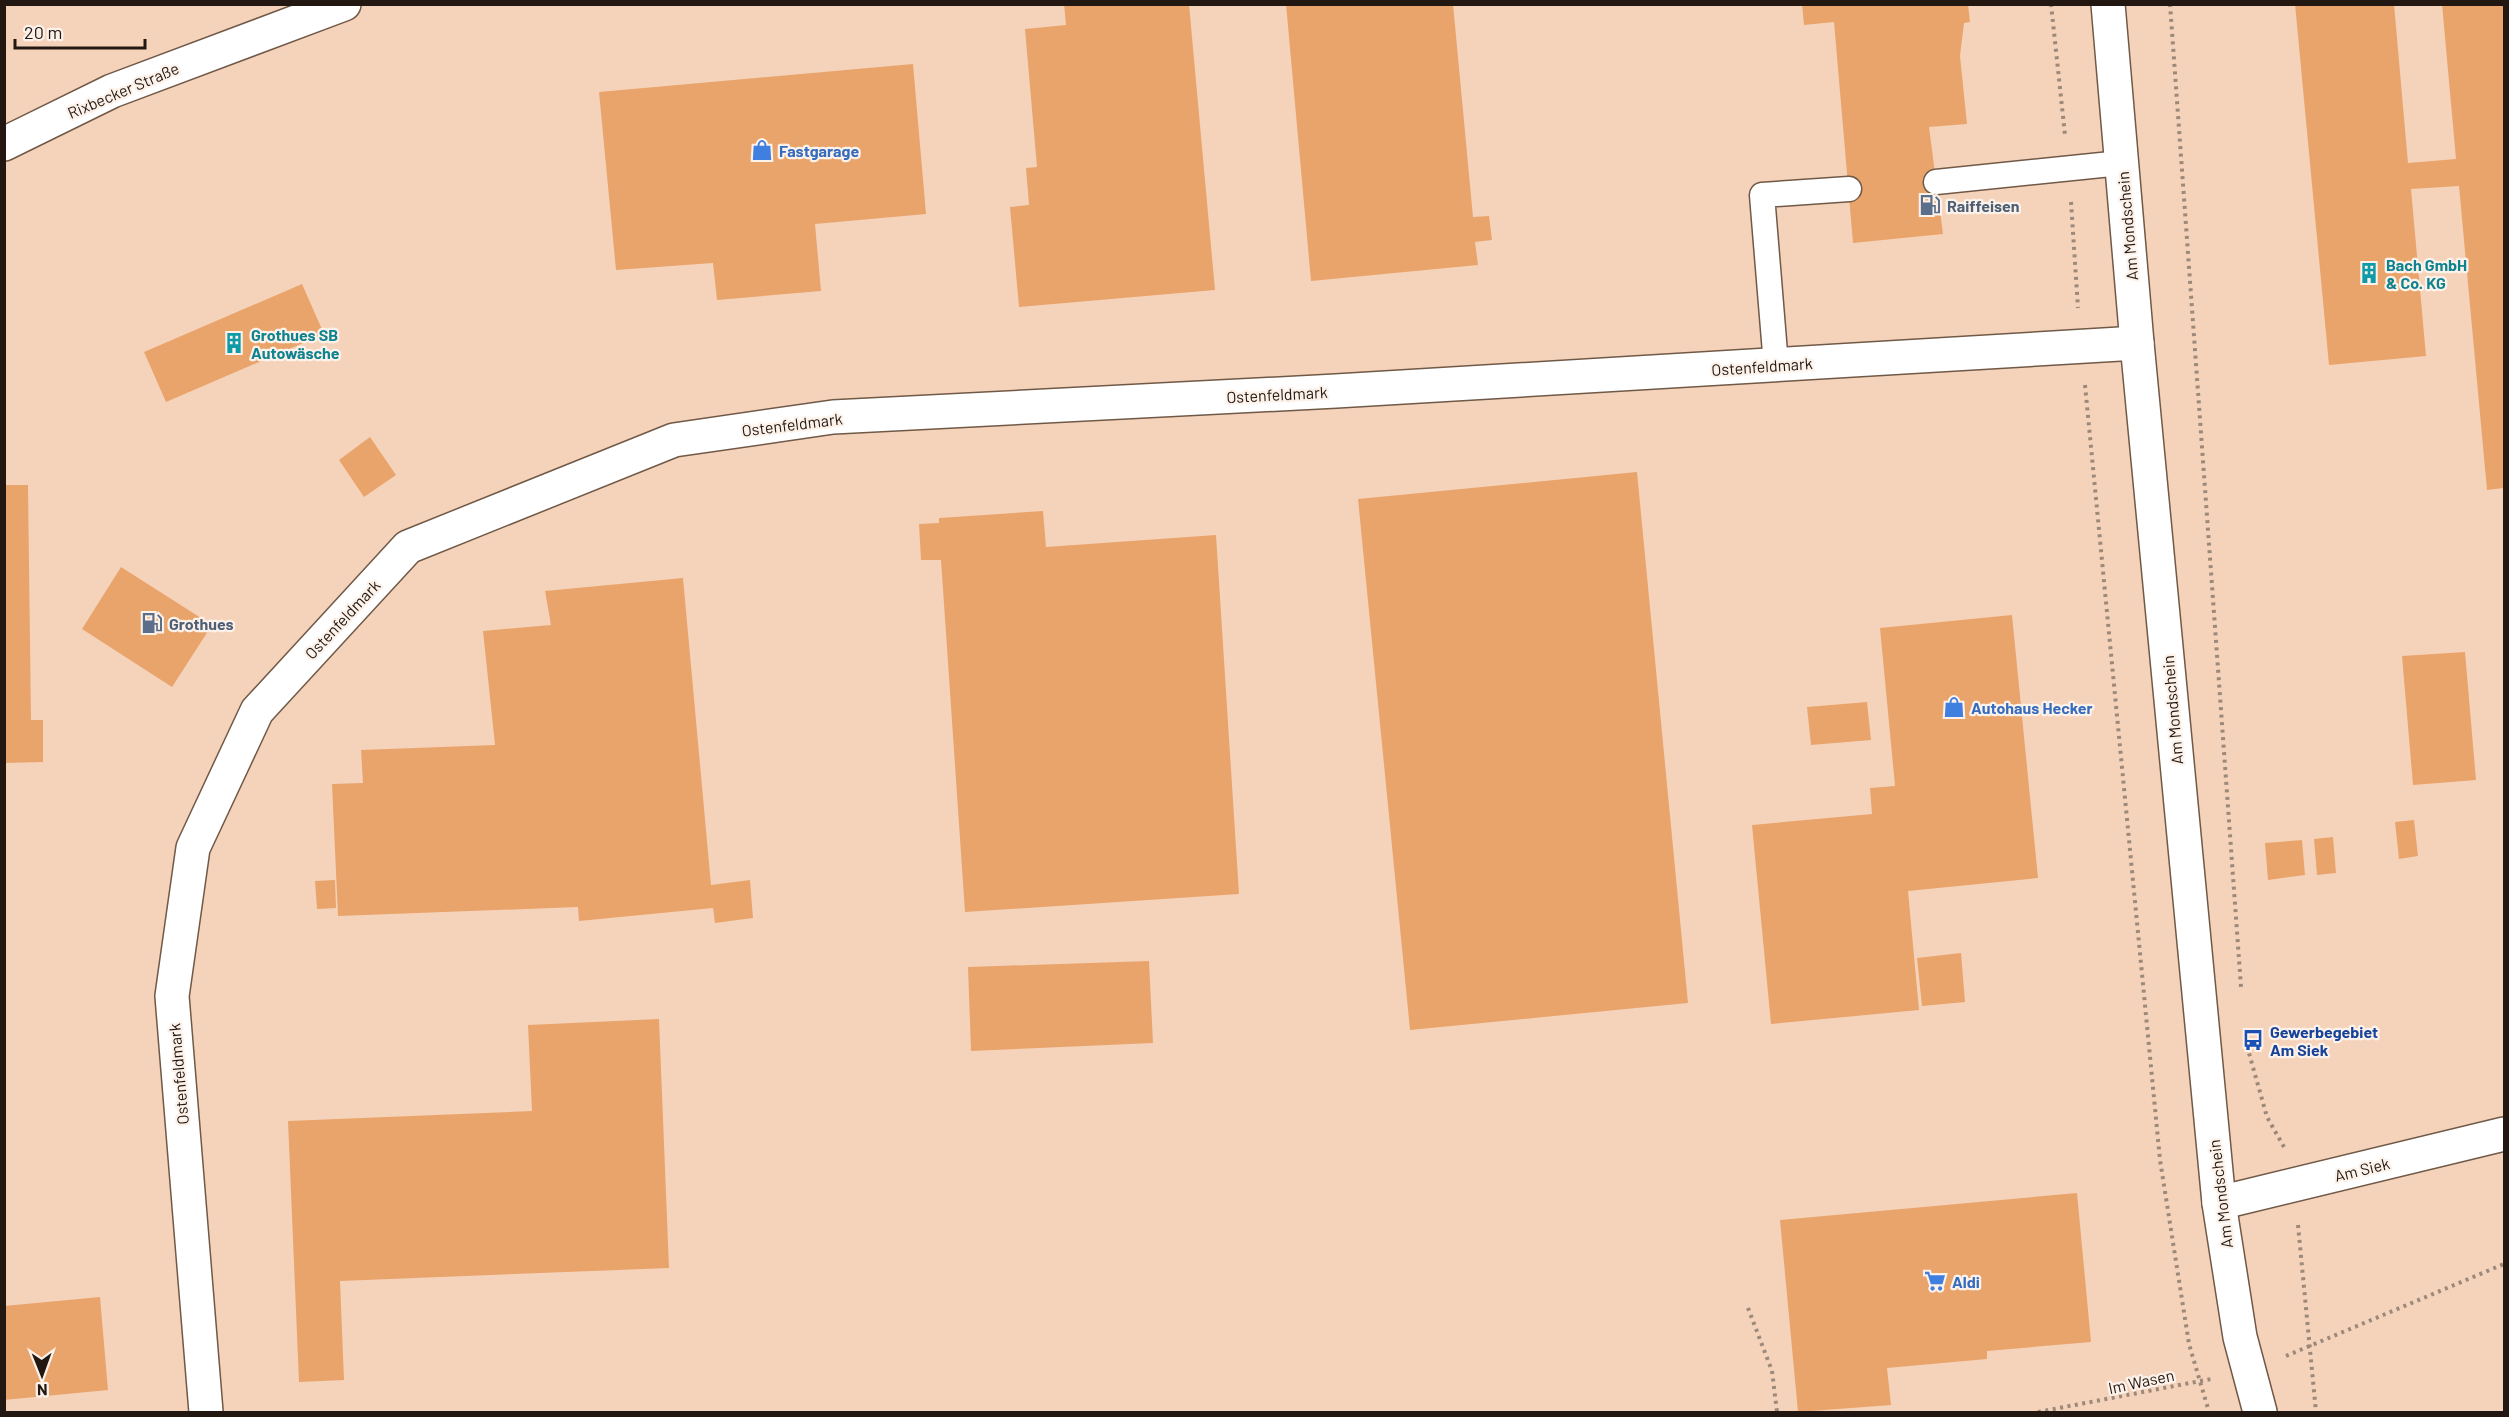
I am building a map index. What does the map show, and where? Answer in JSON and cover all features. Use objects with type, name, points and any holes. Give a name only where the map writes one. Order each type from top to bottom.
[{"type":"street","name":"Rixbecker Straße","points":[[4,144],[112,91],[344,4]]},
{"type":"street","name":"Am Mondschein","points":[[2108,4],[2137,343],[2219,1203],[2238,1326],[2260,1413]]},
{"type":"street","name":"Ostenfeldmark","points":[[206,1413],[172,996],[192,848],[257,711],[408,547],[674,440],[833,417],[1347,391],[2137,343]]},
{"type":"street","name":"Am Siek","points":[[2219,1203],[2505,1134]]},
{"type":"lane","points":[[1936,182],[2121,163]]},
{"type":"lane","points":[[1776,365],[1762,195],[1849,189]]},
{"type":"path","points":[[2051,4],[2068,168],[2081,347],[2160,1160],[2189,1344],[2209,1413]]},
{"type":"path","points":[[2170,4],[2215,657],[2241,990]]},
{"type":"path","points":[[2245,1038],[2267,1117],[2285,1148],[2294,1185],[2316,1413]]},
{"type":"path","name":"Im Wasen","points":[[2038,1413],[2249,1372],[2505,1264]]},
{"type":"path","points":[[1749,1308],[1772,1371],[1777,1413]]},
{"type":"shaded area","points":[[5,5],[2504,5],[2504,1412],[5,1412]]},
{"type":"building","points":[[1064,4],[1189,4],[1215,290],[1019,307],[1010,207],[1029,205],[1026,168],[1037,167],[1025,29],[1066,25]]},
{"type":"building","points":[[1286,4],[1453,4],[1473,217],[1489,216],[1492,240],[1475,242],[1478,265],[1311,281]]},
{"type":"building","points":[[1802,4],[1968,4],[1970,22],[1964,23],[1960,56],[1967,124],[1929,127],[1943,234],[1853,243],[1834,22],[1804,25]]},
{"type":"building","name":"Bach GmbH & Co. KG","points":[[2295,4],[2394,4],[2408,163],[2456,159],[2442,4],[2504,4],[2504,488],[2487,490],[2459,186],[2411,189],[2426,356],[2329,365]]},
{"type":"building","name":"Fastgarage","points":[[913,64],[926,214],[815,224],[821,291],[717,300],[713,263],[616,270],[599,92]]},
{"type":"building","name":"Grothues SB Autowäsche","points":[[302,284],[324,334],[166,402],[144,352]]},
{"type":"building","points":[[370,437],[396,475],[364,497],[339,460]]},
{"type":"building","points":[[1637,472],[1688,1003],[1410,1030],[1358,499]]},
{"type":"building","points":[[4,485],[28,485],[31,720],[43,720],[43,762],[4,763]]},
{"type":"building","points":[[1043,511],[1046,547],[1216,535],[1239,894],[965,912],[941,560],[921,560],[919,524],[939,523],[939,518]]},
{"type":"building","points":[[121,567],[212,625],[172,687],[82,629]]},
{"type":"building","points":[[683,578],[711,885],[750,880],[753,918],[715,923],[713,908],[579,921],[578,907],[338,916],[332,784],[363,783],[361,750],[495,745],[483,631],[551,625],[545,591]]},
{"type":"building","points":[[2012,615],[2038,878],[1908,891],[1919,1010],[1771,1024],[1752,825],[1872,814],[1870,788],[1895,786],[1880,628]]},
{"type":"building","points":[[2465,652],[2476,780],[2413,785],[2402,656]]},
{"type":"building","points":[[1867,702],[1871,740],[1811,745],[1807,707]]},
{"type":"building","points":[[2414,820],[2418,856],[2399,859],[2395,822]]},
{"type":"building","points":[[2333,837],[2336,873],[2317,875],[2314,839]]},
{"type":"building","points":[[2302,840],[2305,875],[2268,880],[2265,843]]},
{"type":"building","points":[[335,880],[336,908],[317,909],[315,881]]},
{"type":"building","points":[[1961,953],[1965,1002],[1922,1006],[1917,958]]},
{"type":"building","points":[[1149,961],[1153,1043],[971,1051],[968,967]]},
{"type":"building","points":[[659,1019],[669,1268],[340,1281],[344,1380],[299,1382],[288,1121],[532,1111],[528,1025]]},
{"type":"building","name":"Aldi","points":[[2077,1193],[2091,1342],[1987,1351],[1987,1359],[1887,1368],[1891,1405],[1798,1412],[1780,1220]]},
{"type":"building","points":[[100,1297],[108,1390],[4,1400],[4,1306]]},
{"type":"place","name":"Fastgarage","points":[[762,150]]},
{"type":"place","name":"Raiffeisen","points":[[1930,205]]},
{"type":"place","name":"Bach GmbH & Co. KG","points":[[2369,273]]},
{"type":"place","name":"Grothues SB Autowäsche","points":[[234,343]]},
{"type":"place","name":"Grothues","points":[[152,623]]},
{"type":"place","name":"Autohaus Hecker","points":[[1954,707]]},
{"type":"place","name":"Gewerbegebiet Am Siek","points":[[2253,1040]]},
{"type":"place","name":"Aldi","points":[[1935,1281]]}]
